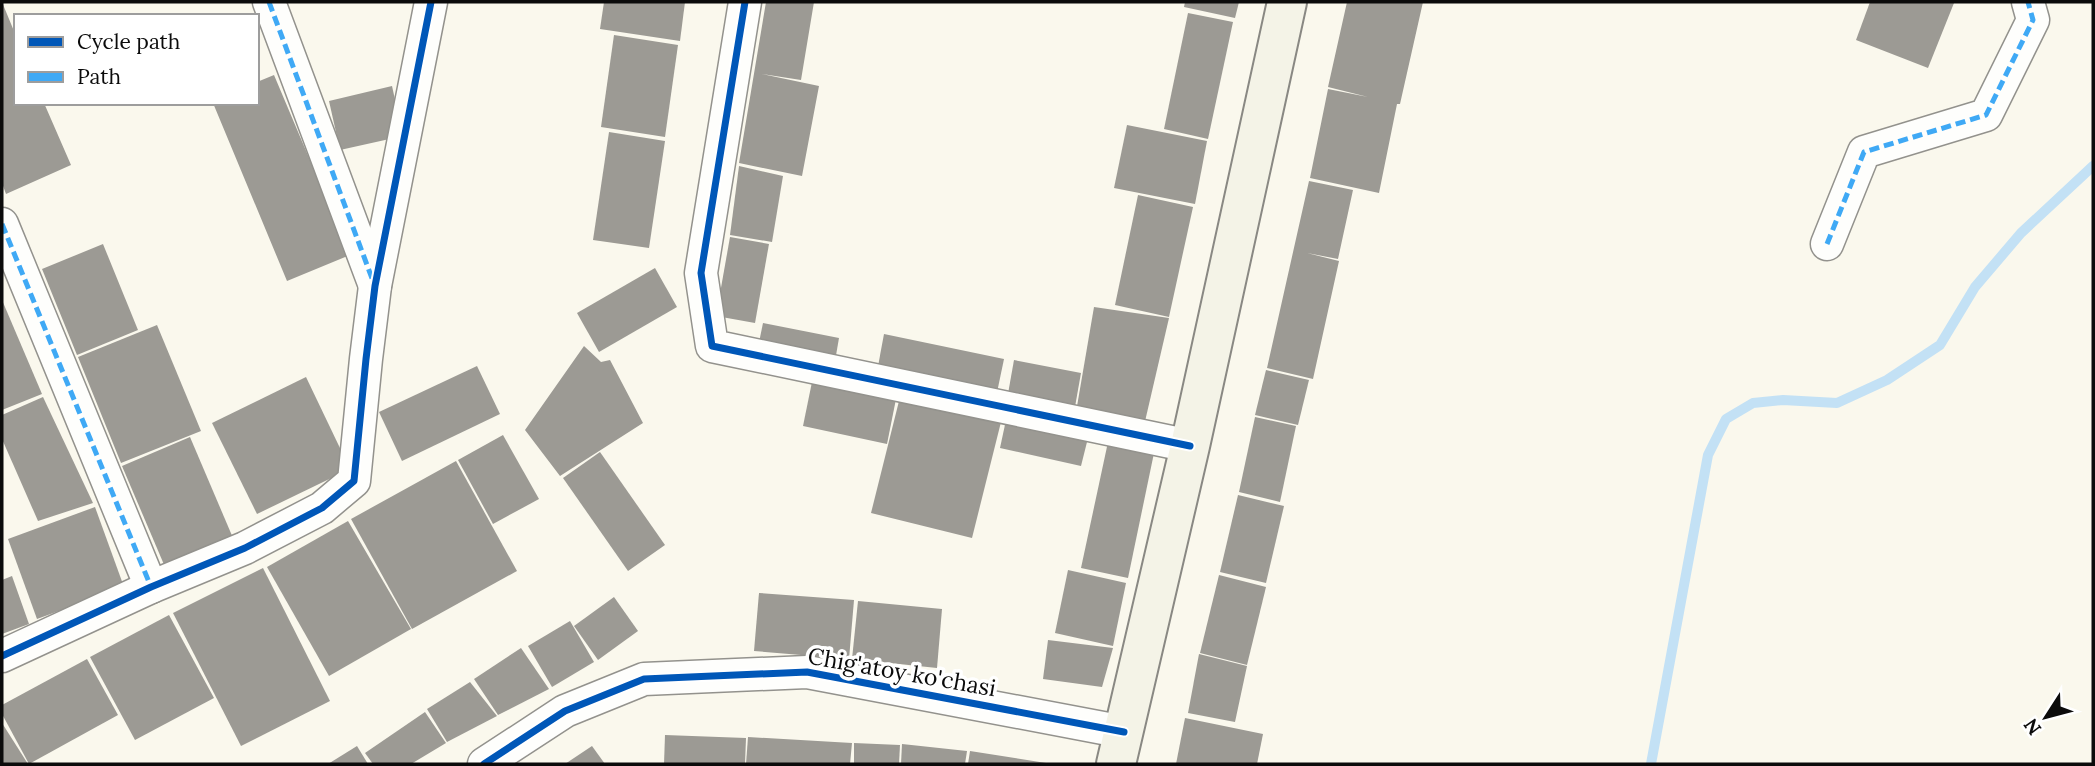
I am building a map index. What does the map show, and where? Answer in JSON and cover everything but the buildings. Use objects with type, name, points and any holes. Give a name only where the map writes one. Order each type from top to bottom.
[{"type":"main road","points":[[1120,748],[1190,446],[1287,2]]},
{"type":"street","points":[[270,2],[375,286]]},
{"type":"street","points":[[2,656],[151,587],[245,548],[322,508],[354,481],[375,286],[431,2]]},
{"type":"street","points":[[745,2],[701,273],[712,346],[1190,446]]},
{"type":"street","points":[[1827,244],[1864,152],[1986,115],[2033,20],[2028,2]]},
{"type":"street","points":[[2,224],[151,587]]},
{"type":"street","name":"Chig'atoy ko'chasi","points":[[484,764],[565,711],[644,679],[807,672],[1120,748]]},
{"type":"waterway","points":[[1651,764],[1708,455],[1726,419],[1753,403],[1783,400],[1837,403],[1887,380],[1940,345],[1975,287],[2021,233],[2093,166]]},
{"type":"marked path","points":[[269,2],[373,281]]},
{"type":"marked path","points":[[1827,244],[1864,152],[1986,115],[2033,20],[2028,2]]},
{"type":"marked path","points":[[2,224],[151,587]]},
{"type":"cycle path","points":[[2,656],[151,587],[245,548],[322,508],[354,481],[375,286],[431,2]]},
{"type":"cycle path","points":[[745,2],[701,273],[712,346],[1190,446]]},
{"type":"cycle path","points":[[484,764],[565,711],[644,679],[807,672],[1124,732]]}]
